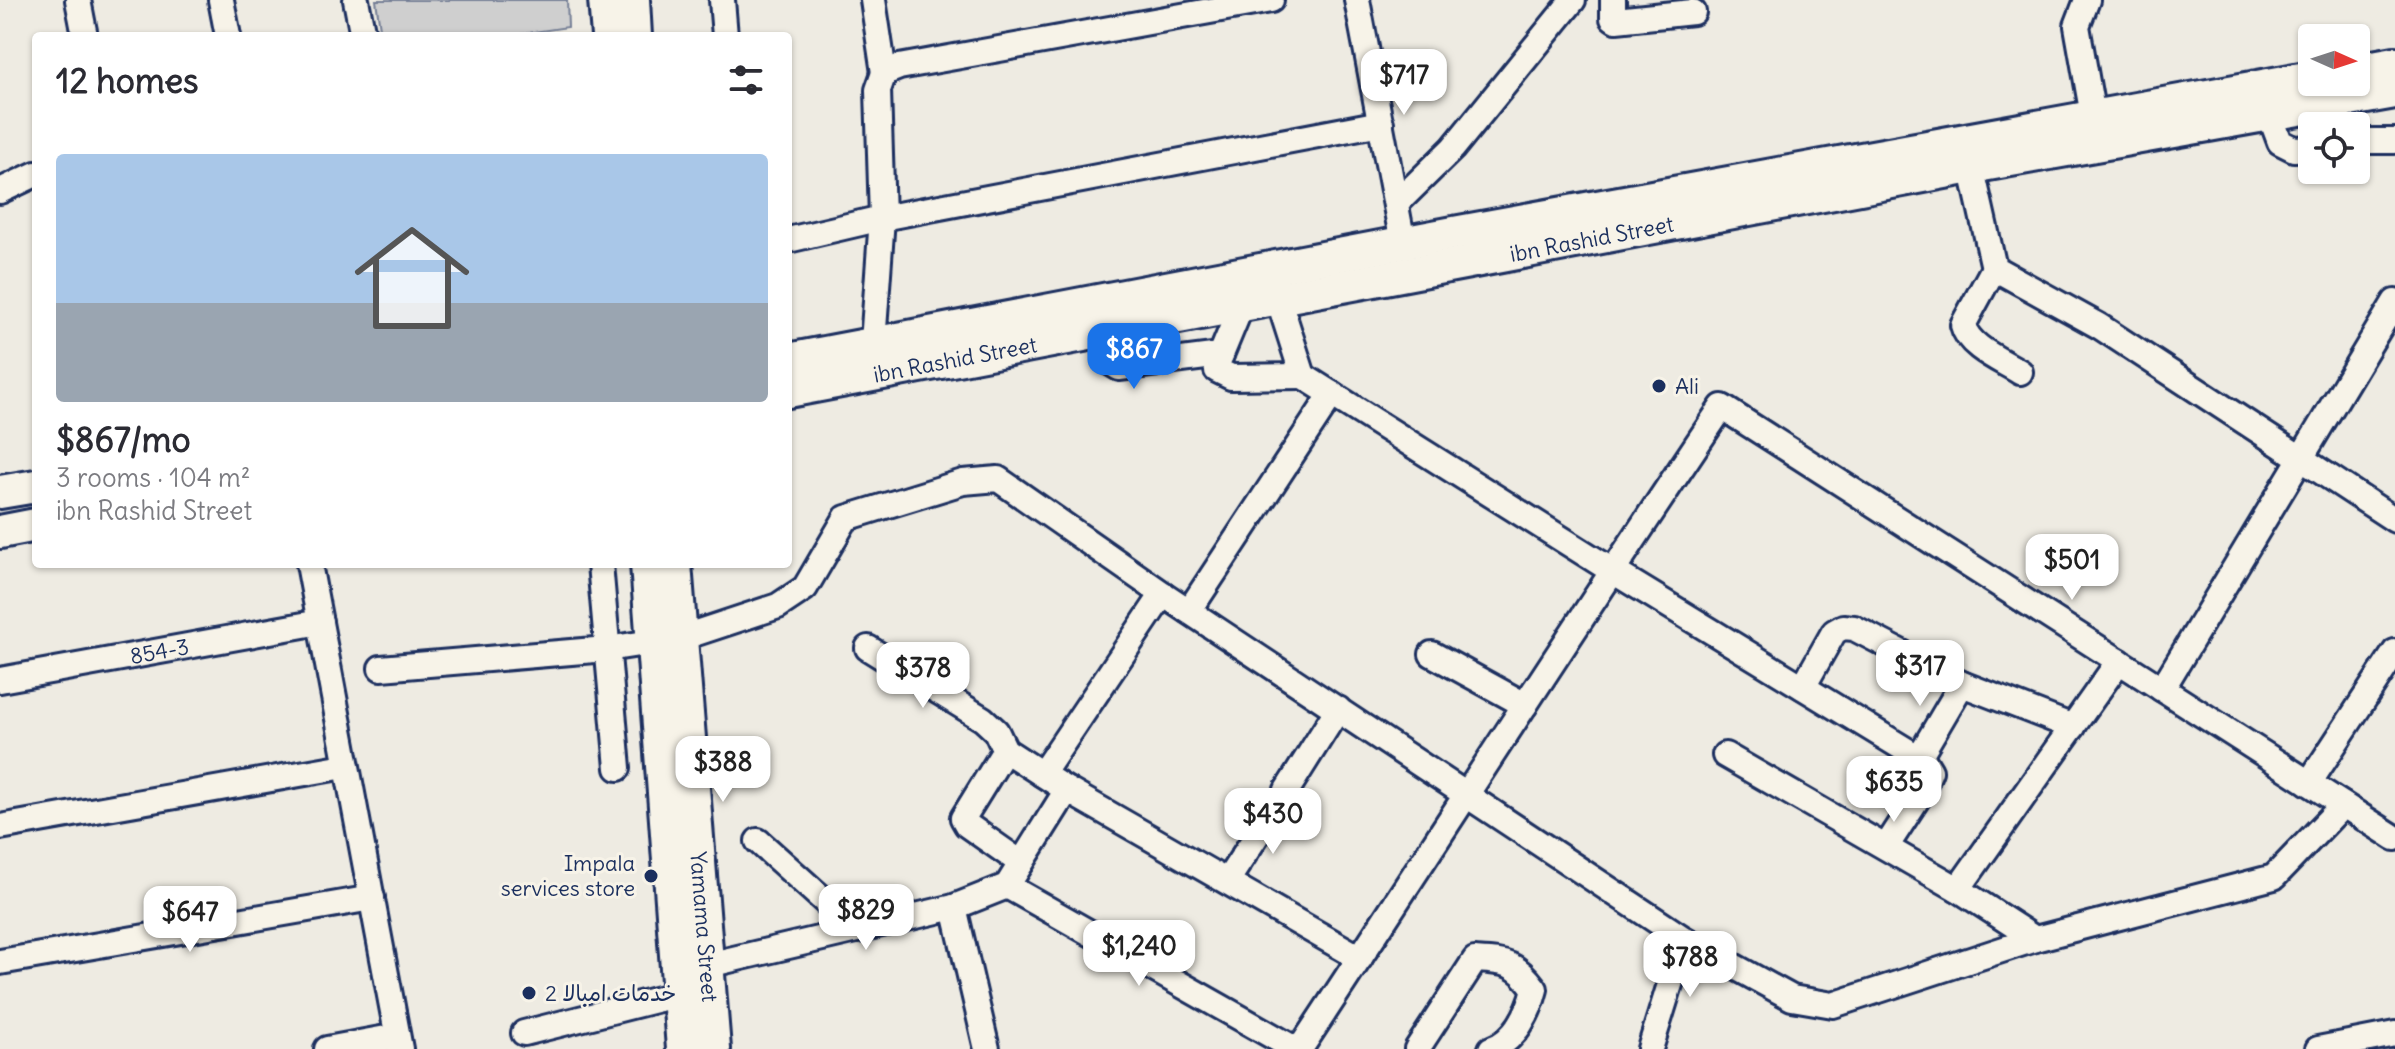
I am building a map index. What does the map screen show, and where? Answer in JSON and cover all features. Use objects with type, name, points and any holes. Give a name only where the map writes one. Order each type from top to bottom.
[{"type":"main road","points":[[605,0],[608,32]]},
{"type":"main road","points":[[633,0],[635,32]]},
{"type":"main road","points":[[2370,67],[2395,63]]},
{"type":"main road","name":"ibn Rashid Street","points":[[792,359],[873,343],[1273,283],[1969,154],[2093,116],[2298,79]]},
{"type":"main road","name":"ibn Rashid Street","points":[[792,390],[1242,304],[1273,283],[1403,243],[1969,154],[2270,115],[2395,92]]},
{"type":"main road","points":[[0,492],[32,487]]},
{"type":"main road","points":[[0,532],[32,526]]},
{"type":"main road","name":"Yamama Street","points":[[648,568],[667,640],[708,965],[714,1049]]},
{"type":"main road","name":"Yamama Street","points":[[675,568],[667,640],[683,1049]]},
{"type":"street","points":[[78,0],[84,32]]},
{"type":"street","points":[[221,0],[227,32]]},
{"type":"street","points":[[356,0],[362,32]]},
{"type":"street","points":[[722,0],[725,32]]},
{"type":"street","points":[[873,0],[884,73],[878,90],[882,218],[873,343]]},
{"type":"street","points":[[884,73],[899,67],[1271,0]]},
{"type":"street","points":[[1357,0],[1403,243]]},
{"type":"street","points":[[1396,204],[1453,148],[1573,0]]},
{"type":"street","points":[[1613,0],[1613,18],[1616,20],[1693,12]]},
{"type":"street","points":[[2087,0],[2077,26],[2093,116]]},
{"type":"street","points":[[2270,115],[2280,142],[2298,149]]},
{"type":"street","points":[[792,239],[882,218],[1381,123]]},
{"type":"street","points":[[2370,139],[2395,141]]},
{"type":"street","points":[[1969,154],[1994,268],[1963,325],[1965,333],[1979,346],[2020,372]]},
{"type":"street","points":[[0,191],[32,176]]},
{"type":"street","points":[[1994,268],[2099,326],[2395,520]]},
{"type":"street","points":[[1273,283],[1303,376]]},
{"type":"street","points":[[2162,689],[2395,302]]},
{"type":"street","points":[[1242,304],[1221,355],[1217,370],[1223,375],[1303,376],[1611,570],[1919,757],[1930,771],[1921,793],[1886,847]]},
{"type":"street","points":[[1102,331],[1109,362],[1119,368],[1221,355]]},
{"type":"street","points":[[1189,611],[1332,394]]},
{"type":"street","points":[[1007,886],[1298,1049],[1468,794],[1611,570],[1722,407],[2395,838]]},
{"type":"street","points":[[381,668],[607,649],[667,640],[778,606],[805,588],[846,518],[963,482],[998,479],[1163,594],[1684,939],[1792,998],[1833,1005],[2035,939],[2274,877],[2343,805]]},
{"type":"street","points":[[310,568],[399,1042],[327,1049]]},
{"type":"street","points":[[600,568],[618,768]]},
{"type":"street","points":[[1042,774],[1163,594]]},
{"type":"street","name":"854-3","points":[[0,680],[320,622]]},
{"type":"street","points":[[1803,687],[1827,642],[1834,632],[1843,627],[1864,631],[1962,684],[2073,727]]},
{"type":"street","points":[[868,648],[983,719],[996,731],[1005,750],[1067,790],[1360,958]]},
{"type":"street","points":[[2309,783],[2395,652]]},
{"type":"street","points":[[1432,654],[1525,705]]},
{"type":"street","points":[[1958,889],[2119,661]]},
{"type":"street","points":[[1919,757],[1962,684]]},
{"type":"street","points":[[1227,881],[1338,709]]},
{"type":"street","points":[[1005,750],[963,818],[967,825],[1021,863]]},
{"type":"street","points":[[1725,755],[1958,889],[2035,939]]},
{"type":"street","points":[[0,827],[345,766]]},
{"type":"street","points":[[708,965],[954,907],[1007,886],[1067,790]]},
{"type":"street","points":[[758,841],[857,930]]},
{"type":"street","points":[[0,962],[372,898]]},
{"type":"street","points":[[954,907],[987,1049]]},
{"type":"street","points":[[1650,1049],[1684,939]]},
{"type":"street","points":[[1417,1049],[1475,960],[1502,962],[1522,971],[1535,989],[1530,1006],[1506,1044],[1491,1049]]},
{"type":"street","points":[[524,1033],[679,994]]},
{"type":"street","points":[[2318,1049],[2395,1034]]},
{"type":"shaded area","points":[[376,0],[567,0],[568,27],[534,32],[380,32]]},
{"type":"place","name":"Ali","points":[[1659,386]]},
{"type":"place","name":"Impala services store","points":[[651,876]]},
{"type":"place","name":"خدمات امبالا 2","points":[[529,993]]}]
